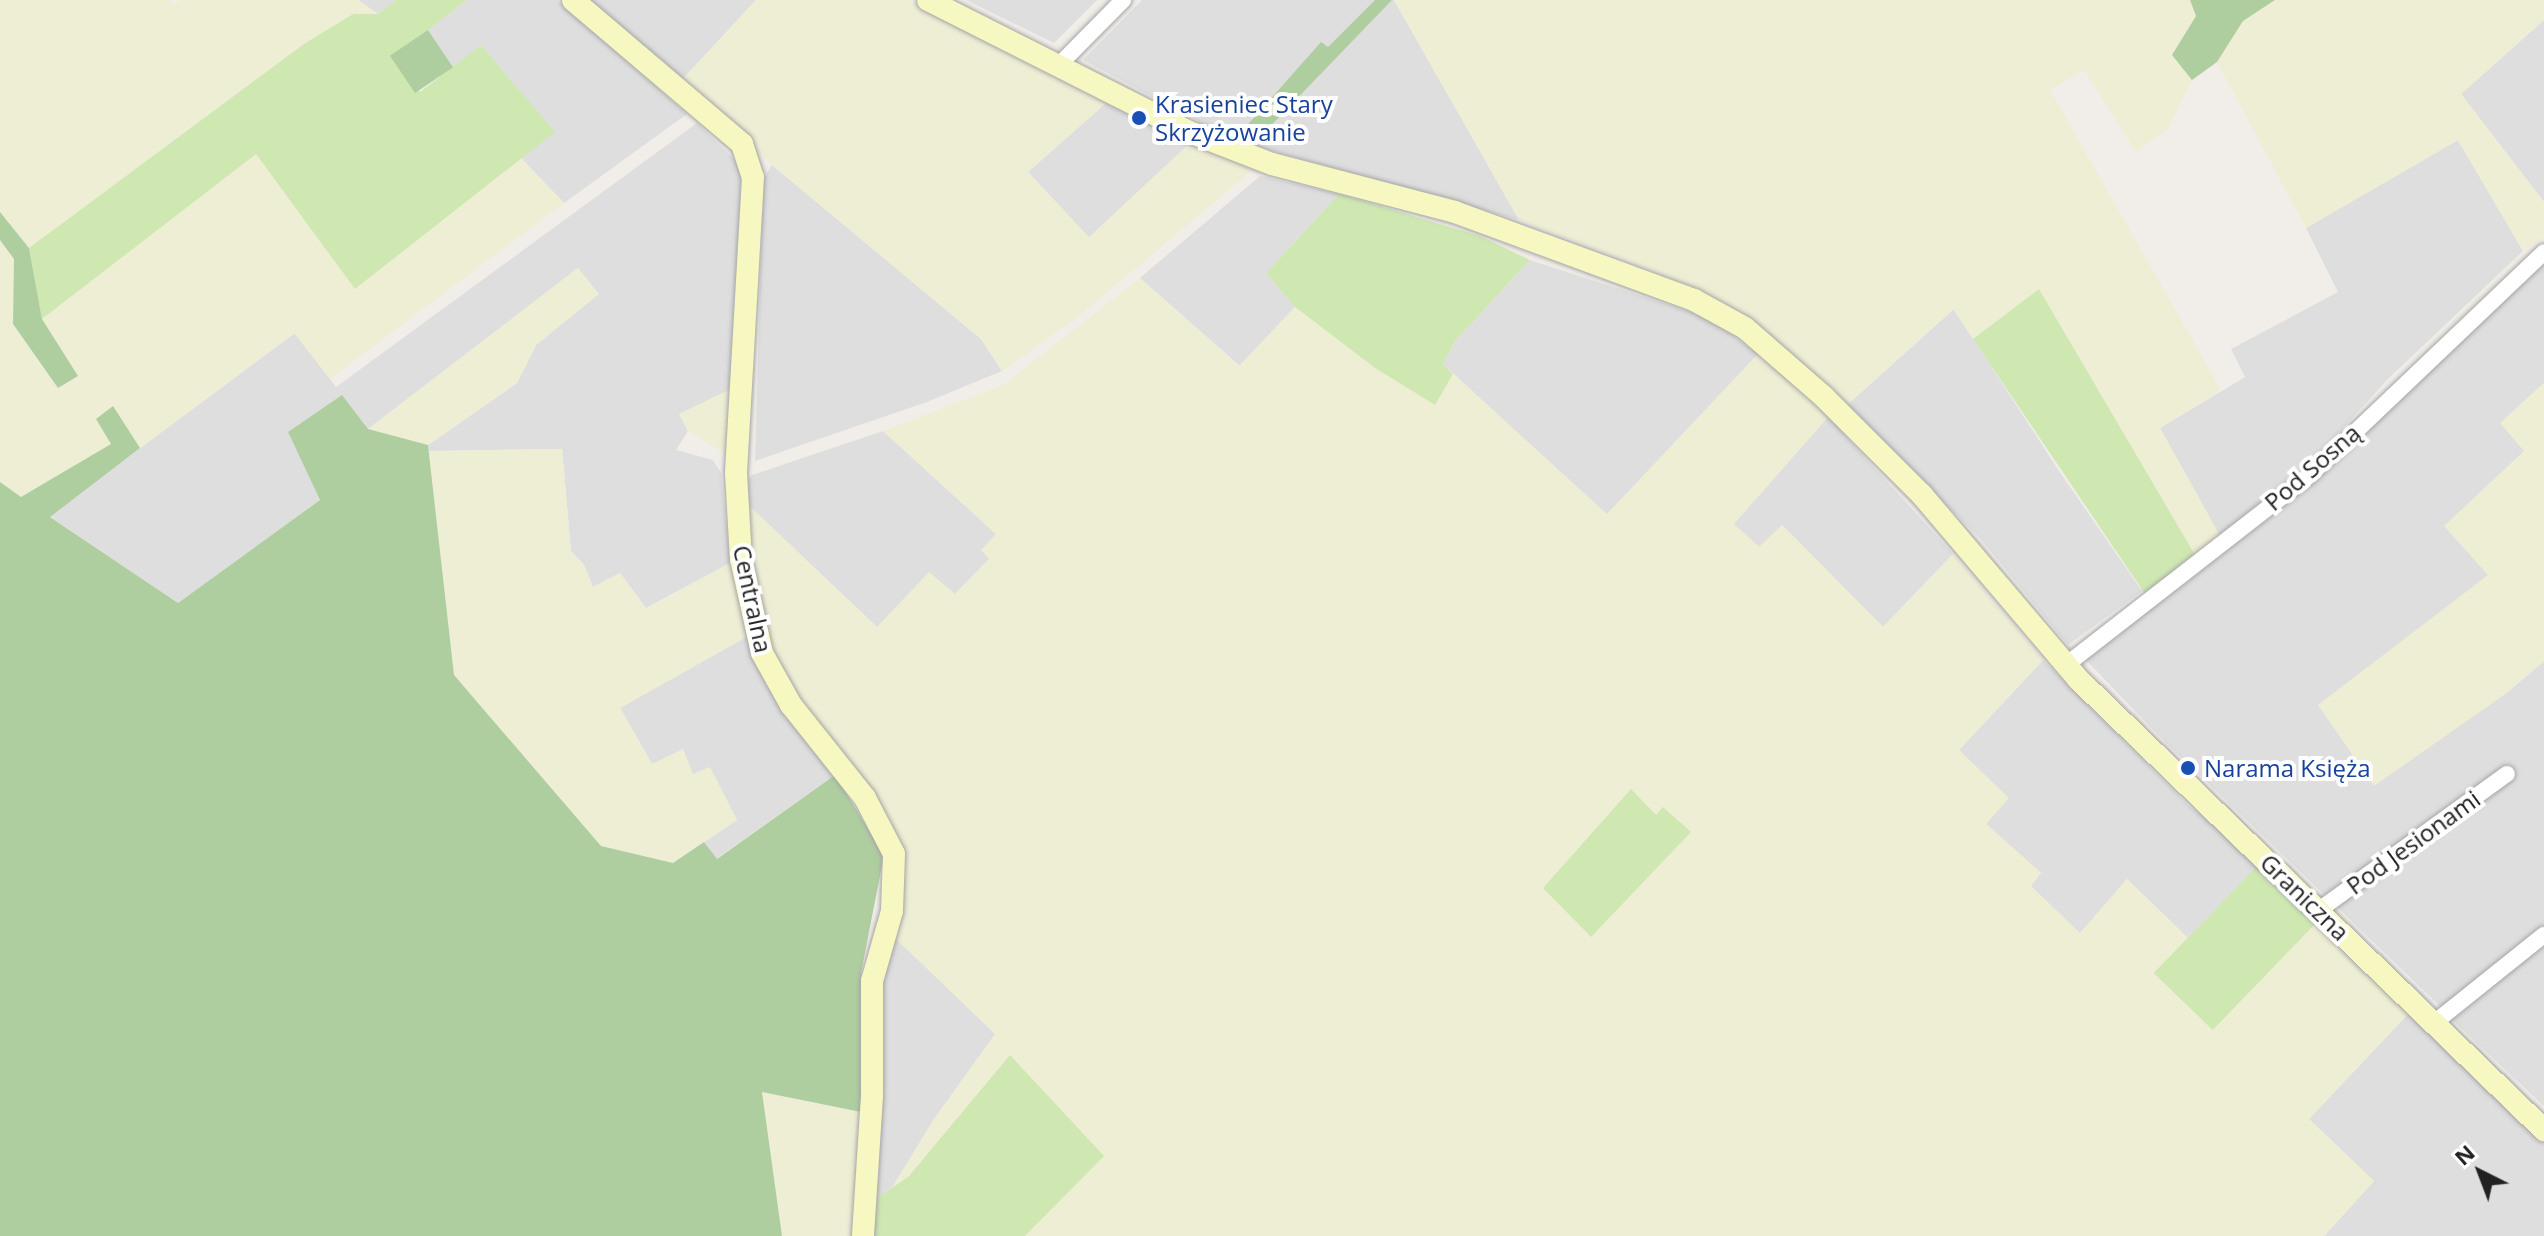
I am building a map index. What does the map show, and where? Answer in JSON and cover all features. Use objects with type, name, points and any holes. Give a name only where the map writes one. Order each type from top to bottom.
[{"type":"street","name":"Centralna","points":[[573,0],[742,144],[753,177],[736,473],[741,559],[762,653],[791,705],[865,798],[894,854],[892,911],[872,981],[872,1096],[863,1236]]},
{"type":"street","name":"Graniczna","points":[[928,0],[1187,131],[1272,164],[1455,212],[1694,300],[1745,328],[1824,397],[1922,495],[2066,665],[2544,1130]]},
{"type":"street","points":[[1058,66],[1123,0]]},
{"type":"street","name":"Pod Sosną","points":[[2066,665],[2310,475],[2544,252]]},
{"type":"street","name":"Pod Jesionami","points":[[2319,910],[2507,774]]},
{"type":"street","points":[[2434,1023],[2544,935]]},
{"type":"shaded area","points":[[358,0],[396,0],[378,14]]},
{"type":"shaded area","points":[[467,0],[557,0],[687,114],[564,203],[521,158],[554,132],[481,45],[453,67],[428,30]]},
{"type":"shaded area","points":[[584,0],[756,0],[680,82]]},
{"type":"shaded area","points":[[966,0],[1097,0],[1054,43]]},
{"type":"shaded area","points":[[1142,0],[1394,0],[1519,220],[1234,140],[1083,60]]},
{"type":"shaded area","points":[[2544,20],[2544,202],[2461,94]]},
{"type":"shaded area","points":[[1106,103],[1189,144],[1089,238],[1028,172]]},
{"type":"shaded area","points":[[697,123],[738,163],[746,197],[733,388],[680,414],[688,431],[676,450],[713,460],[721,473],[730,563],[646,608],[620,573],[593,587],[584,565],[571,551],[562,449],[429,451],[428,445],[517,383],[536,345],[598,294],[578,268],[368,429],[289,433],[320,500],[178,603],[49,516],[295,333],[336,387]]},
{"type":"shaded area","points":[[2458,140],[2523,251],[2388,379],[2317,456],[2220,536],[2160,428],[2245,377],[2231,349],[2338,292],[2306,228]]},
{"type":"shaded area","points":[[772,165],[981,339],[1002,371],[927,402],[755,461],[763,179]]},
{"type":"shaded area","points":[[1260,176],[1339,194],[1266,273],[1295,307],[1240,366],[1140,278]]},
{"type":"shaded area","points":[[1530,260],[1709,318],[1758,354],[1607,515],[1443,364],[1456,340]]},
{"type":"shaded area","points":[[2544,263],[2544,383],[2501,423],[2525,450],[2488,575],[2504,695],[2544,661],[2544,929],[2441,1007],[2160,737],[2086,660],[2294,499],[2436,361]]},
{"type":"shaded area","points":[[1954,309],[2059,471],[2142,591],[2068,645],[1978,536],[1846,406]]},
{"type":"shaded area","points":[[1828,417],[1953,554],[1883,627],[1783,526],[1759,547],[1733,524]]},
{"type":"shaded area","points":[[883,431],[996,534],[989,559],[955,594],[929,573],[878,628],[745,502],[746,481],[752,475]]},
{"type":"shaded area","points":[[748,636],[835,775],[716,859],[704,842],[737,820],[710,768],[693,775],[652,764],[620,708]]},
{"type":"shaded area","points":[[2043,660],[2187,804],[2260,863],[2188,938],[2127,879],[2080,934],[2030,886],[2041,873],[1986,824],[1959,750]]},
{"type":"shaded area","points":[[894,937],[996,1034],[934,1119],[892,1188],[872,1202],[880,988]]},
{"type":"shaded area","points":[[2544,939],[2544,1106],[2448,1016]]},
{"type":"shaded area","points":[[2410,1012],[2544,1140],[2544,1236],[2324,1236],[2374,1181],[2309,1119]]},
{"type":"green space","points":[[0,0],[170,0],[173,5],[180,0],[358,0],[378,14],[353,14],[304,44],[29,248],[0,212]]},
{"type":"green space","points":[[396,0],[467,0],[392,58],[420,92],[481,45],[555,132],[355,289],[256,154],[42,319],[29,248],[304,44],[353,14],[378,14]]},
{"type":"green space","points":[[756,0],[909,0],[1106,103],[1028,172],[1089,237],[1189,144],[1256,167],[1078,317],[1002,371],[981,339],[772,165],[680,82]]},
{"type":"green space","points":[[1375,0],[1392,0],[1253,144],[1234,140],[1321,42],[1328,47]]},
{"type":"green space","points":[[1394,0],[2190,0],[2196,16],[2172,55],[2192,80],[2168,129],[2136,152],[2084,70],[2050,90],[2221,390],[2160,428],[2220,536],[2195,555],[2039,289],[1973,339],[1953,309],[1846,406],[1740,310],[1644,267],[1519,220]]},
{"type":"green space","points":[[2190,0],[2275,0],[2243,21],[2217,62],[2192,80],[2172,55],[2196,16]]},
{"type":"green space","points":[[2275,0],[2544,0],[2544,20],[2461,94],[2544,202],[2544,236],[2523,251],[2458,140],[2306,228],[2217,62],[2243,21]]},
{"type":"green space","points":[[428,30],[453,67],[415,93],[390,56]]},
{"type":"green space","points":[[256,153],[355,289],[521,158],[564,203],[330,379],[294,333],[140,448],[113,407],[112,444],[21,497],[0,482],[0,240],[14,259],[13,324],[58,388],[78,376],[42,319]]},
{"type":"green space","points":[[1339,194],[1480,236],[1530,260],[1456,340],[1443,364],[1453,374],[1435,405],[1375,368],[1295,307],[1266,273]]},
{"type":"green space","points":[[0,212],[29,248],[42,319],[78,376],[58,388],[13,324],[14,259],[0,240]]},
{"type":"green space","points":[[578,268],[599,294],[536,345],[517,383],[428,445],[368,429]]},
{"type":"green space","points":[[1140,278],[1239,366],[1295,307],[1375,368],[1435,405],[1453,374],[1607,514],[1758,354],[1828,417],[1734,524],[1759,547],[1782,525],[1883,627],[1953,554],[2043,660],[1959,750],[2009,798],[1986,824],[2041,873],[2031,886],[2080,933],[2127,879],[2188,938],[2154,973],[2319,920],[2410,1012],[2309,1119],[2374,1181],[2324,1236],[1025,1236],[1103,1156],[909,1176],[892,1188],[934,1119],[995,1034],[894,937],[904,852],[777,663],[768,642],[745,502],[877,627],[929,572],[955,594],[989,559],[981,550],[996,534],[883,431],[1003,385]]},
{"type":"green space","points":[[2039,289],[2195,555],[2145,594],[1973,339]]},
{"type":"green space","points":[[2544,383],[2544,661],[2504,695],[2374,786],[2318,705],[2488,575],[2444,526],[2524,451],[2500,423]]},
{"type":"green space","points":[[733,388],[729,450],[719,450],[688,431],[679,414]]},
{"type":"green space","points":[[342,395],[368,429],[428,445],[454,675],[601,846],[673,863],[704,842],[717,859],[835,775],[884,855],[861,973],[861,1112],[762,1092],[782,1236],[0,1236],[0,482],[21,497],[111,444],[96,419],[113,406],[140,448],[50,517],[178,603],[320,500],[288,432]]},
{"type":"green space","points":[[562,449],[571,551],[584,565],[593,587],[620,573],[646,609],[730,563],[748,636],[620,708],[652,764],[683,749],[693,774],[710,767],[737,820],[673,863],[601,846],[454,675],[429,451]]},
{"type":"green space","points":[[1631,789],[1656,815],[1663,807],[1691,832],[1591,937],[1543,888]]},
{"type":"green space","points":[[2260,863],[2319,920],[2213,1030],[2154,973]]},
{"type":"green space","points":[[1010,1055],[1104,1156],[1025,1236],[871,1236],[872,1202],[909,1176]]},
{"type":"green space","points":[[762,1092],[861,1112],[854,1236],[782,1236]]},
{"type":"place","name":"Krasieniec Stary Skrzyżowanie","points":[[1139,118]]},
{"type":"place","name":"Narama Księża","points":[[2188,768]]}]
